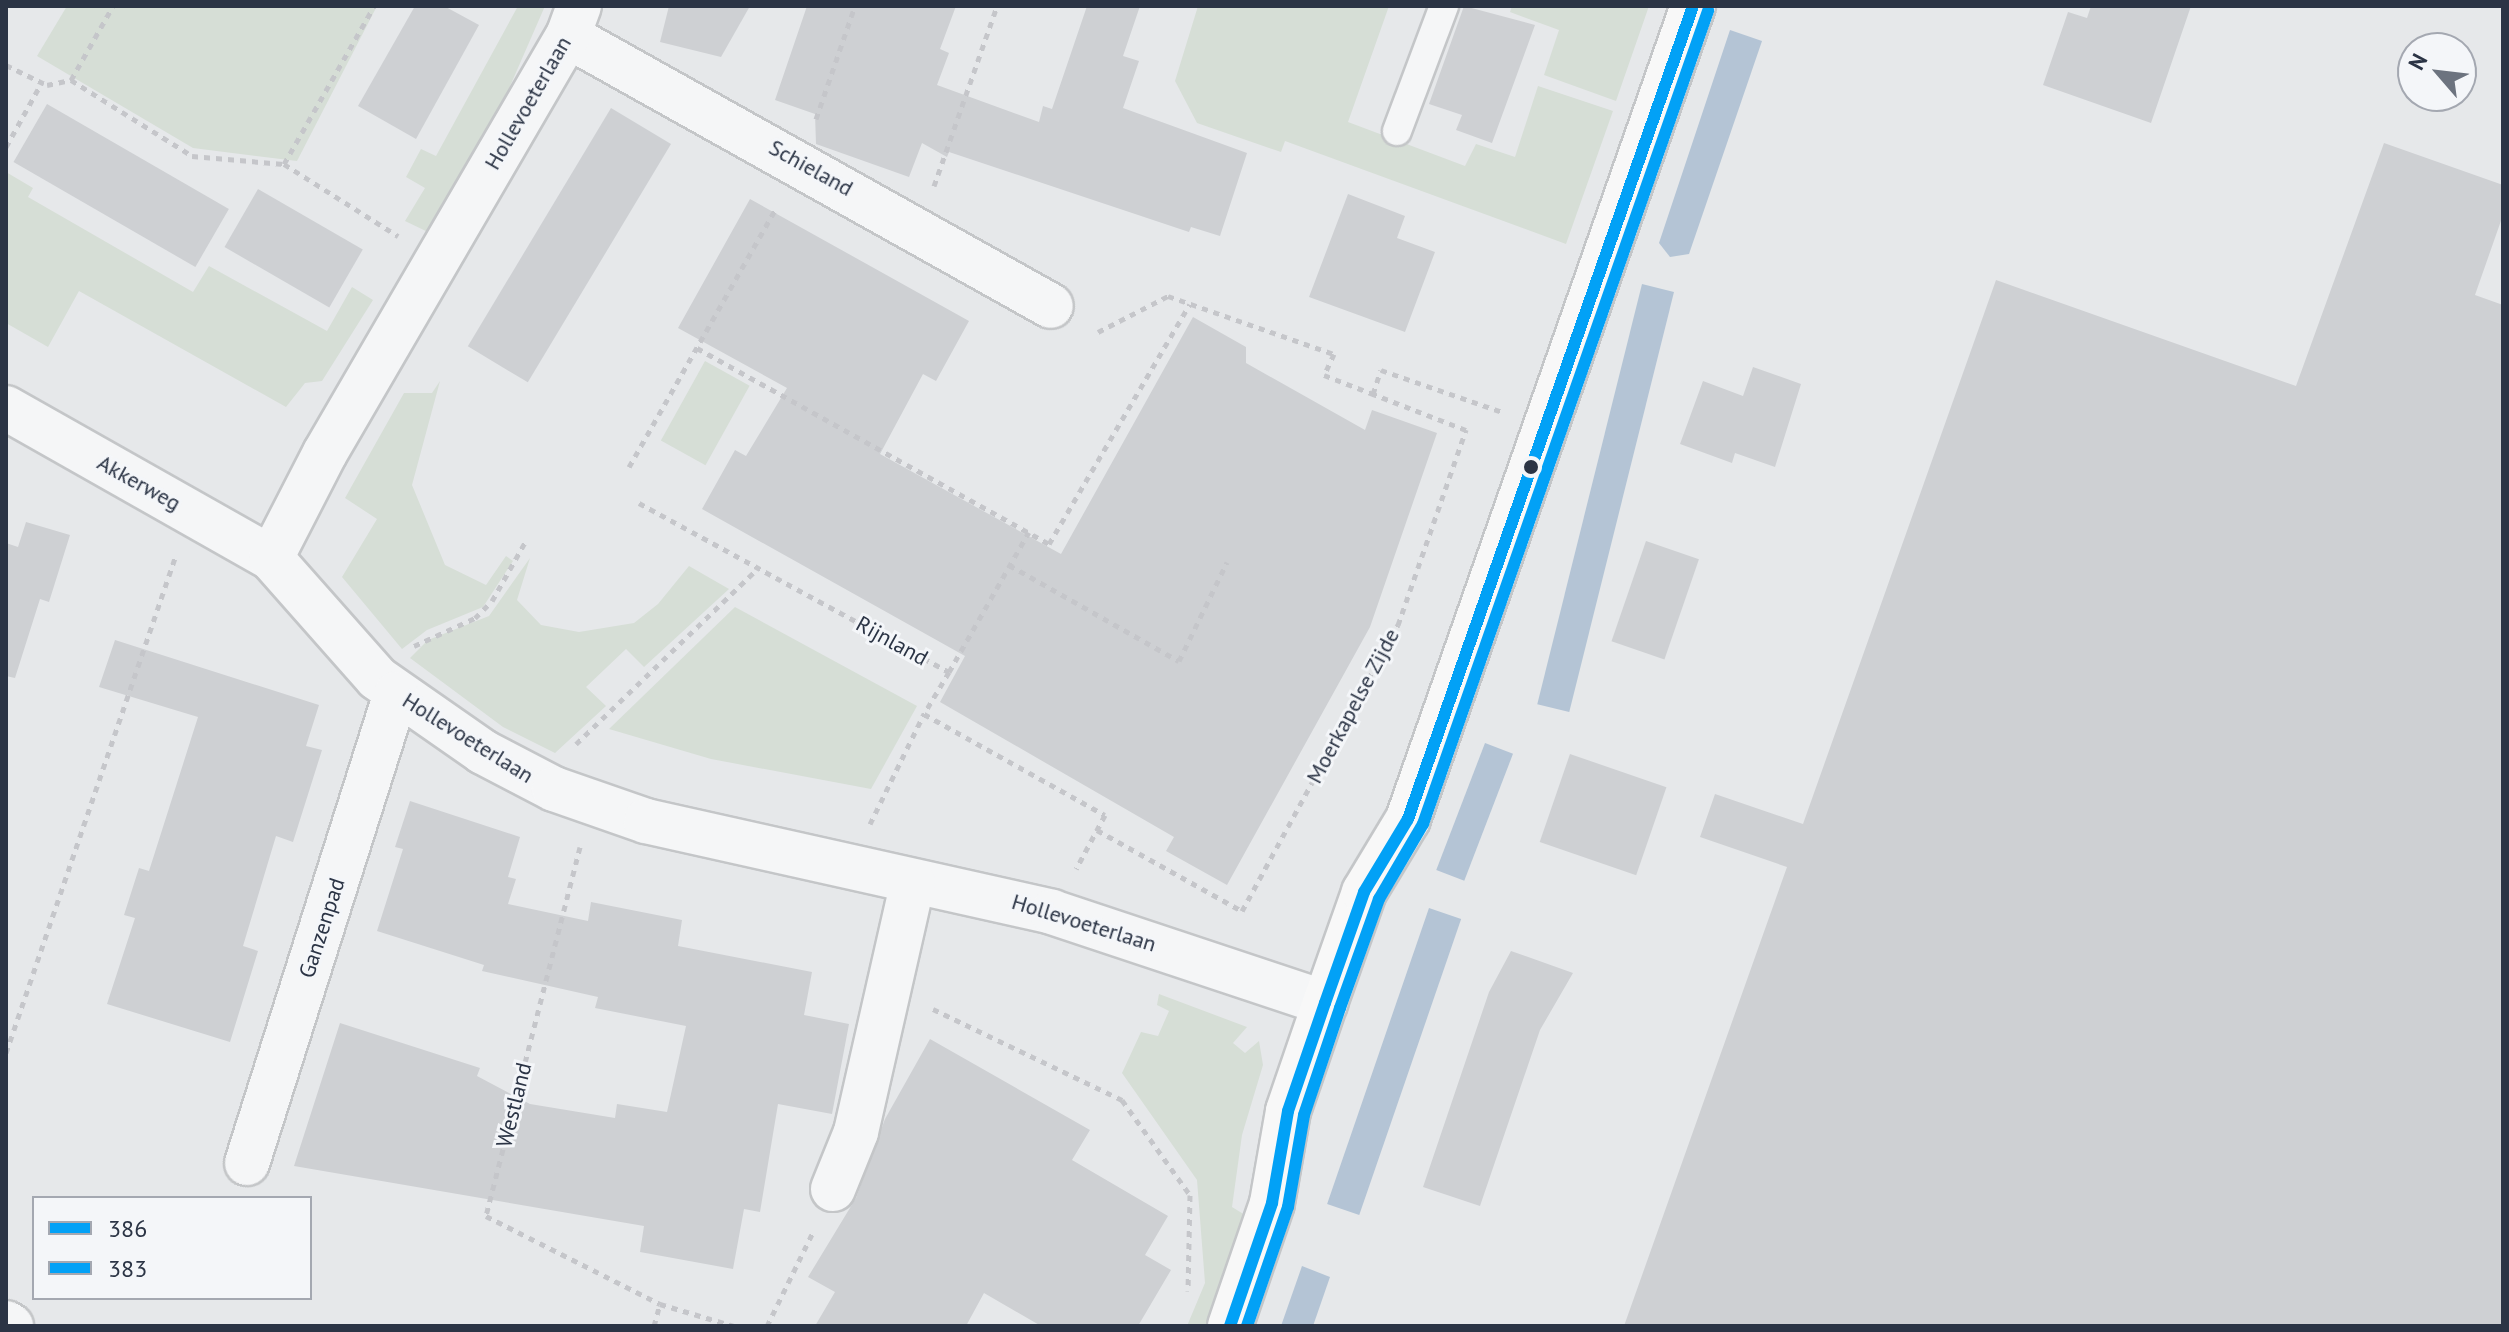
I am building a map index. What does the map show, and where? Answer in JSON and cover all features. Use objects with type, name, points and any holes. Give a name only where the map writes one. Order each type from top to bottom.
[{"type":"street","points":[[1230,1326],[1272,1203],[1288,1111],[1325,1003],[1364,892],[1408,819],[1693,6]]},
{"type":"street","name":"Schieland","points":[[574,21],[801,162],[1051,306]]},
{"type":"street","name":"Hollevoeterlaan","points":[[574,21],[325,453],[271,558],[387,686],[483,752],[591,804],[859,870],[1065,916],[1325,1003]]},
{"type":"street","name":"Akkerweg","points":[[6,408],[271,558]]},
{"type":"street","name":"Ganzenpad","points":[[247,1163],[387,686]]},
{"type":"street","points":[[833,1189],[856,1132],[913,881]]},
{"type":"lane","points":[[1397,131],[1444,6]]},
{"type":"path","points":[[71,80],[113,6]]},
{"type":"path","points":[[284,164],[374,6]]},
{"type":"path","points":[[629,467],[801,162],[855,6]]},
{"type":"path","points":[[919,229],[997,6]]},
{"type":"path","points":[[6,65],[42,82],[71,80],[192,156],[284,164],[436,261]]},
{"type":"path","points":[[6,147],[42,82]]},
{"type":"path","points":[[1098,332],[1168,296],[1334,354],[1324,375],[1373,394],[1381,370],[1493,409]]},
{"type":"path","points":[[697,348],[1049,544],[1190,304]]},
{"type":"path","name":"Moerkapelse Zijde","points":[[924,714],[1105,815],[1097,830],[1242,911],[1398,625],[1466,430],[1373,394]]},
{"type":"path","name":"Rijnland","points":[[639,503],[949,672],[873,810],[859,870]]},
{"type":"path","points":[[6,1053],[189,512]]},
{"type":"path","points":[[949,672],[1029,532]]},
{"type":"path","points":[[387,686],[423,637],[475,618],[492,601],[527,539]]},
{"type":"path","points":[[1009,565],[1179,661],[1227,562]]},
{"type":"path","points":[[538,781],[758,568]]},
{"type":"path","name":"Westland","points":[[591,804],[486,1216],[660,1304],[734,1326]]},
{"type":"path","points":[[889,988],[1122,1100],[1190,1195],[1188,1304]]},
{"type":"path","points":[[767,1326],[833,1189]]},
{"type":"path","points":[[654,1326],[660,1304]]},
{"type":"shaded area","points":[[67,6],[377,6],[297,161],[193,148],[37,56]]},
{"type":"shaded area","points":[[518,6],[545,6],[500,109],[430,233],[405,221],[425,188],[406,177],[421,149],[436,156]]},
{"type":"shaded area","points":[[1198,6],[1389,6],[1348,122],[1465,166],[1476,144],[1515,157],[1538,86],[1613,111],[1566,244],[1285,141],[1281,152],[1197,123],[1175,81]]},
{"type":"shaded area","points":[[1512,6],[1649,6],[1616,101],[1544,75],[1559,30],[1510,12]]},
{"type":"shaded area","points":[[6,172],[33,188],[28,197],[193,292],[209,266],[327,331],[352,287],[373,300],[322,381],[305,383],[286,407],[79,291],[48,347],[6,323]]},
{"type":"shaded area","points":[[705,361],[750,386],[705,465],[661,441]]},
{"type":"shaded area","points":[[440,381],[412,485],[445,565],[486,585],[506,556],[513,561],[483,607],[427,630],[402,649],[342,577],[377,519],[345,498],[404,393],[432,393]]},
{"type":"shaded area","points":[[530,558],[517,600],[541,625],[579,632],[634,623],[658,604],[689,566],[729,589],[644,667],[626,649],[586,687],[606,706],[555,753],[503,727],[410,658],[428,640],[489,616]]},
{"type":"shaded area","points":[[735,607],[917,706],[871,789],[711,759],[609,729]]},
{"type":"shaded area","points":[[1159,994],[1247,1027],[1233,1043],[1245,1053],[1259,1041],[1263,1065],[1242,1135],[1232,1207],[1245,1215],[1207,1326],[1187,1326],[1205,1283],[1197,1180],[1122,1073],[1141,1032],[1158,1036],[1169,1011],[1157,1005]]},
{"type":"water","points":[[1730,30],[1762,41],[1689,254],[1670,257],[1659,243]]},
{"type":"water","points":[[1642,284],[1674,292],[1569,712],[1537,704]]},
{"type":"water","points":[[1485,743],[1513,754],[1464,881],[1436,870]]},
{"type":"water","points":[[1429,908],[1461,919],[1359,1215],[1327,1204]]},
{"type":"water","points":[[1302,1266],[1330,1277],[1313,1326],[1281,1326]]},
{"type":"building","points":[[415,6],[444,6],[479,25],[416,139],[358,106]]},
{"type":"building","points":[[669,6],[750,6],[721,57],[660,42]]},
{"type":"building","points":[[807,6],[956,6],[940,49],[949,53],[937,85],[1039,122],[1043,106],[1052,109],[1087,6],[1140,6],[1123,56],[1139,61],[1123,108],[1247,153],[1220,236],[1191,227],[1189,232],[949,152],[947,157],[922,143],[909,177],[816,144],[815,114],[775,100]]},
{"type":"building","points":[[1464,6],[1535,25],[1492,143],[1456,130],[1462,115],[1429,104]]},
{"type":"building","points":[[2091,6],[2191,6],[2151,123],[2043,85],[2068,12],[2087,18]]},
{"type":"building","points":[[47,104],[229,209],[195,267],[14,162]]},
{"type":"building","points":[[611,108],[671,144],[528,382],[468,346]]},
{"type":"building","points":[[2384,143],[2503,185],[2503,215],[2475,295],[2503,305],[2503,1326],[1624,1326],[1787,867],[1700,837],[1715,794],[1803,824],[1996,280],[2296,386]]},
{"type":"building","points":[[258,189],[363,249],[329,308],[224,247]]},
{"type":"building","points":[[1348,194],[1405,216],[1397,238],[1435,252],[1405,332],[1309,297]]},
{"type":"building","points":[[750,199],[969,321],[936,381],[923,374],[880,454],[1061,554],[1193,317],[1246,347],[1246,363],[1365,430],[1372,410],[1437,433],[1370,627],[1227,885],[1166,851],[1174,837],[940,702],[965,656],[702,509],[735,450],[746,456],[787,388],[678,328]]},
{"type":"building","points":[[1753,367],[1801,384],[1775,467],[1735,453],[1732,463],[1680,444],[1703,381],[1743,396]]},
{"type":"building","points":[[26,522],[70,535],[49,602],[40,599],[15,678],[6,676],[6,543],[18,547]]},
{"type":"building","points":[[1646,541],[1699,559],[1664,659],[1611,641]]},
{"type":"building","points":[[115,640],[319,705],[306,746],[322,750],[293,842],[276,836],[243,946],[258,951],[230,1042],[107,1004],[135,918],[124,915],[139,868],[149,871],[198,717],[99,687]]},
{"type":"building","points":[[1570,754],[1666,787],[1636,875],[1540,842]]},
{"type":"building","points":[[410,801],[520,837],[508,877],[516,879],[508,904],[588,921],[591,902],[682,920],[678,946],[812,972],[804,1015],[849,1024],[832,1114],[778,1104],[760,1212],[744,1209],[733,1269],[640,1252],[644,1226],[294,1166],[340,1023],[480,1068],[477,1076],[530,1104],[615,1118],[617,1104],[667,1112],[686,1026],[595,1008],[598,997],[482,971],[484,965],[377,931],[403,849],[395,847]]},
{"type":"building","points":[[1511,951],[1573,973],[1540,1030],[1480,1206],[1423,1187],[1489,992]]},
{"type":"building","points":[[930,1039],[1090,1130],[1072,1160],[1168,1216],[1145,1255],[1171,1270],[1138,1326],[1041,1326],[984,1293],[966,1326],[815,1326],[835,1292],[808,1277],[856,1198],[885,1119]]},
{"type":"transit line","name":"386","points":[[1230,1326],[1272,1203],[1288,1111],[1325,1003],[1364,892],[1408,819],[1693,6]]},
{"type":"transit line","name":"383","points":[[1247,1326],[1288,1207],[1304,1115],[1340,1008],[1379,899],[1423,824],[1708,11]]}]
